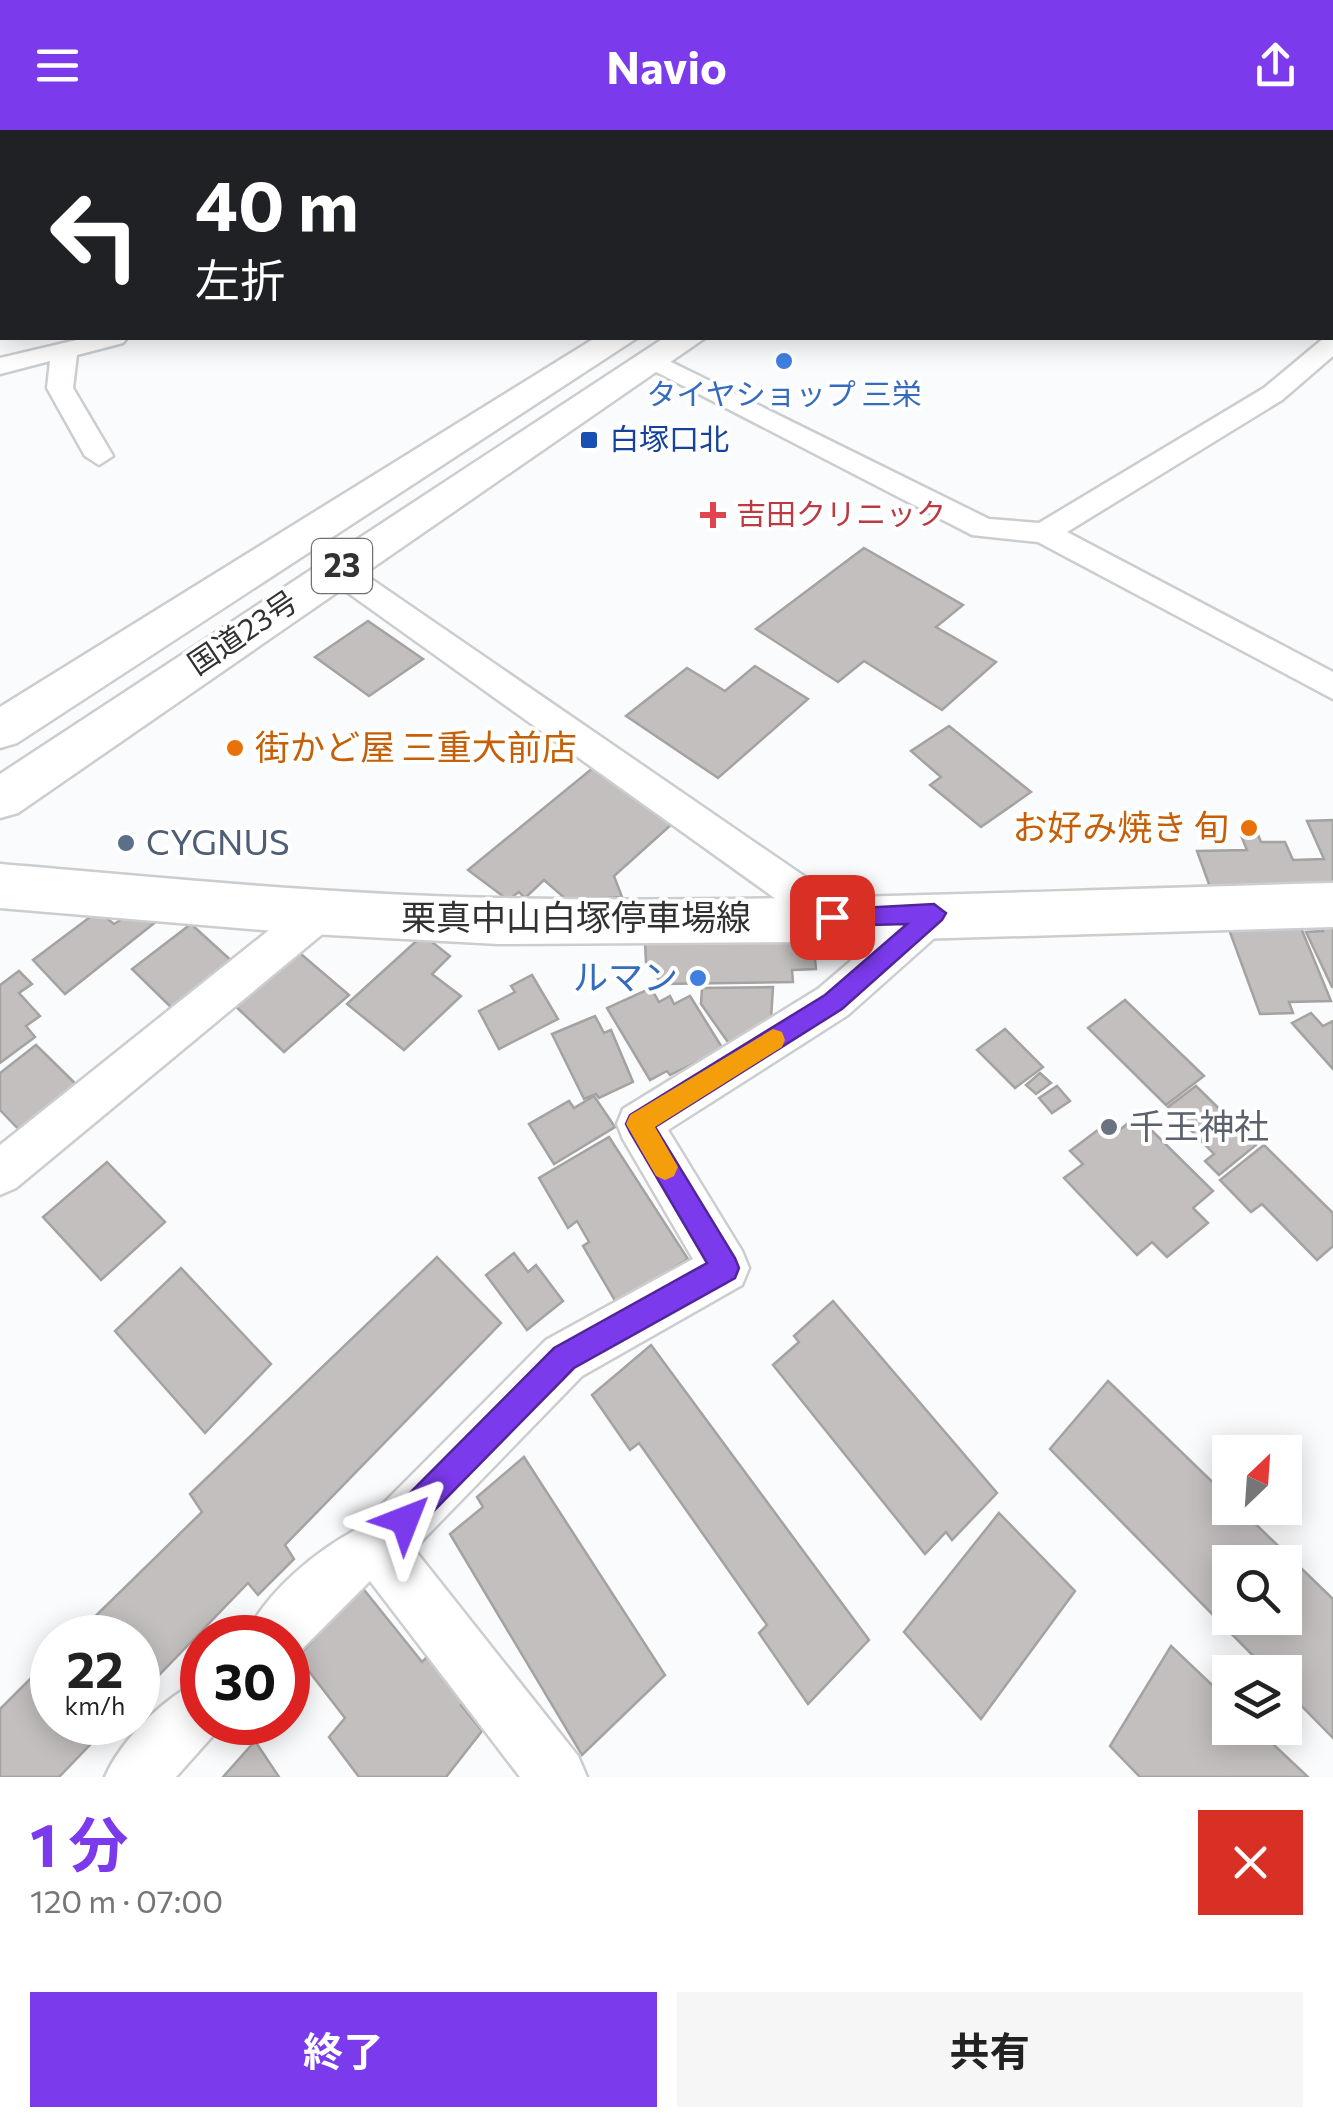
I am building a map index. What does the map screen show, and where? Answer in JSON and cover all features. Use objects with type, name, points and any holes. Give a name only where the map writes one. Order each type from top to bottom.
[{"type":"main road","name":"国道23号","points":[[0,730],[635,350],[679,340]]},
{"type":"main road","name":"国道23号","points":[[0,799],[337,570],[635,350]]},
{"type":"main road","name":"栗真中山白塚停車場線","points":[[0,886],[317,915],[500,921],[1333,905]]},
{"type":"street","points":[[0,366],[42,347],[98,340]]},
{"type":"street","points":[[1044,533],[1272,394],[1333,344]]},
{"type":"street","points":[[42,347],[60,388],[100,456]]},
{"type":"street","points":[[635,350],[983,528],[1044,533],[1333,687]]},
{"type":"street","points":[[337,570],[832,917]]},
{"type":"street","points":[[296,1615],[346,1564],[378,1546],[564,1358],[725,1268],[639,1124],[834,1002],[934,913]]},
{"type":"street","points":[[0,1173],[317,915]]},
{"type":"street","points":[[378,1546],[557,1777]]},
{"type":"street","points":[[136,1777],[180,1732]]},
{"type":"building","points":[[864,548],[963,605],[936,627],[996,662],[942,710],[864,661],[838,682],[756,629]]},
{"type":"building","points":[[368,621],[423,659],[369,696],[315,657]]},
{"type":"building","points":[[755,666],[808,699],[718,778],[626,716],[687,668],[725,691]]},
{"type":"building","points":[[949,726],[1031,792],[981,827],[930,785],[941,777],[911,751]]},
{"type":"building","points":[[594,767],[673,823],[614,876],[622,897],[568,901],[544,880],[525,898],[519,892],[508,900],[468,870]]},
{"type":"building","points":[[1333,820],[1333,883],[1210,887],[1197,851],[1247,850],[1240,833],[1257,832],[1261,842],[1285,842],[1293,860],[1324,859],[1307,821]]},
{"type":"building","points":[[98,911],[114,924],[127,916],[158,920],[65,994],[33,960]]},
{"type":"building","points":[[1333,922],[1332,987],[1306,932],[1323,931],[1319,923]]},
{"type":"building","points":[[1299,923],[1331,1001],[1289,1002],[1293,1013],[1260,1014],[1227,924]]},
{"type":"building","points":[[191,924],[235,964],[176,1012],[132,969]]},
{"type":"building","points":[[423,935],[450,956],[432,974],[461,996],[404,1050],[347,1004]]},
{"type":"building","points":[[813,939],[816,969],[792,970],[793,982],[662,984],[646,962],[645,942]]},
{"type":"building","points":[[295,949],[349,995],[284,1052],[231,1002]]},
{"type":"building","points":[[19,971],[32,984],[19,993],[40,1016],[26,1026],[35,1037],[0,1063],[0,985]]},
{"type":"building","points":[[532,975],[558,1019],[499,1049],[479,1011],[515,992],[511,986]]},
{"type":"building","points":[[773,987],[771,1019],[730,1045],[701,1004],[702,988]]},
{"type":"building","points":[[651,988],[659,1002],[670,996],[674,1004],[690,996],[723,1049],[670,1075],[667,1071],[650,1080],[607,1008]]},
{"type":"building","points":[[1125,1000],[1204,1076],[1166,1105],[1088,1028]]},
{"type":"building","points":[[1311,1013],[1323,1026],[1333,1021],[1333,1069],[1292,1023]]},
{"type":"building","points":[[595,1016],[604,1033],[611,1030],[633,1082],[599,1098],[596,1094],[584,1099],[552,1034]]},
{"type":"building","points":[[1005,1029],[1043,1067],[1015,1088],[977,1050]]},
{"type":"building","points":[[36,1045],[84,1092],[28,1139],[0,1110],[0,1073]]},
{"type":"building","points":[[1040,1073],[1051,1083],[1036,1094],[1026,1085]]},
{"type":"building","points":[[1057,1086],[1070,1101],[1052,1113],[1039,1098]]},
{"type":"building","points":[[1196,1086],[1256,1145],[1219,1175],[1205,1161],[1214,1154],[1168,1107]]},
{"type":"building","points":[[594,1096],[615,1127],[554,1164],[529,1124],[569,1101],[574,1108]]},
{"type":"building","points":[[1137,1116],[1213,1191],[1193,1208],[1208,1223],[1167,1257],[1152,1242],[1137,1255],[1064,1178],[1083,1164],[1070,1151],[1107,1123],[1117,1132]]},
{"type":"building","points":[[609,1137],[688,1259],[617,1304],[583,1246],[589,1242],[577,1221],[568,1228],[539,1178]]},
{"type":"building","points":[[1264,1145],[1333,1213],[1333,1246],[1317,1260],[1262,1204],[1251,1212],[1220,1180]]},
{"type":"building","points":[[107,1162],[165,1222],[101,1280],[43,1217]]},
{"type":"building","points":[[514,1253],[528,1272],[536,1265],[563,1301],[527,1330],[486,1275]]},
{"type":"building","points":[[437,1257],[501,1323],[285,1545],[294,1559],[258,1595],[248,1583],[217,1615],[180,1615],[180,1653],[160,1674],[160,1615],[97,1615],[202,1512],[190,1494]]},
{"type":"building","points":[[181,1268],[271,1364],[205,1433],[115,1331]]},
{"type":"building","points":[[833,1301],[997,1493],[952,1540],[946,1532],[925,1554],[773,1365],[799,1342],[794,1336]]},
{"type":"building","points":[[651,1345],[869,1640],[808,1704],[759,1633],[767,1625],[639,1443],[630,1450],[592,1395]]},
{"type":"building","points":[[1108,1381],[1212,1482],[1212,1525],[1257,1525],[1277,1545],[1212,1545],[1212,1614],[1050,1449]]},
{"type":"building","points":[[524,1457],[665,1675],[582,1755],[450,1534],[483,1507],[477,1497]]},
{"type":"building","points":[[999,1513],[1075,1591],[981,1719],[904,1632]]},
{"type":"building","points":[[1302,1569],[1333,1599],[1333,1738],[1302,1706],[1302,1655],[1252,1655],[1233,1635],[1302,1635]]},
{"type":"building","points":[[361,1586],[422,1662],[430,1654],[467,1697],[461,1705],[482,1731],[446,1777],[359,1777],[329,1737],[345,1718],[310,1673],[310,1643]]},
{"type":"building","points":[[1171,1646],[1212,1685],[1212,1745],[1274,1745],[1308,1777],[1140,1777],[1110,1746]]},
{"type":"building","points":[[30,1679],[30,1745],[90,1745],[59,1777],[0,1777],[0,1709]]},
{"type":"building","points":[[251,1745],[258,1745],[279,1777],[223,1777]]},
{"type":"slow traffic","points":[[665,1167],[639,1124],[773,1040]]},
{"type":"place","name":"タイヤショップ 三栄","points":[[784,361]]},
{"type":"place","name":"白塚口北","points":[[589,440]]},
{"type":"place","name":"吉田クリニック","points":[[713,515]]},
{"type":"place","name":"街かど屋 三重大前店","points":[[235,748]]},
{"type":"place","name":"お好み焼き 旬","points":[[1249,828]]},
{"type":"place","name":"CYGNUS","points":[[126,843]]},
{"type":"place","name":"ルマン","points":[[698,978]]},
{"type":"place","name":"千王神社","points":[[1109,1127]]},
{"type":"route","points":[[405,1520],[564,1358],[725,1268],[639,1124],[834,1002],[934,913],[832,917]]}]
